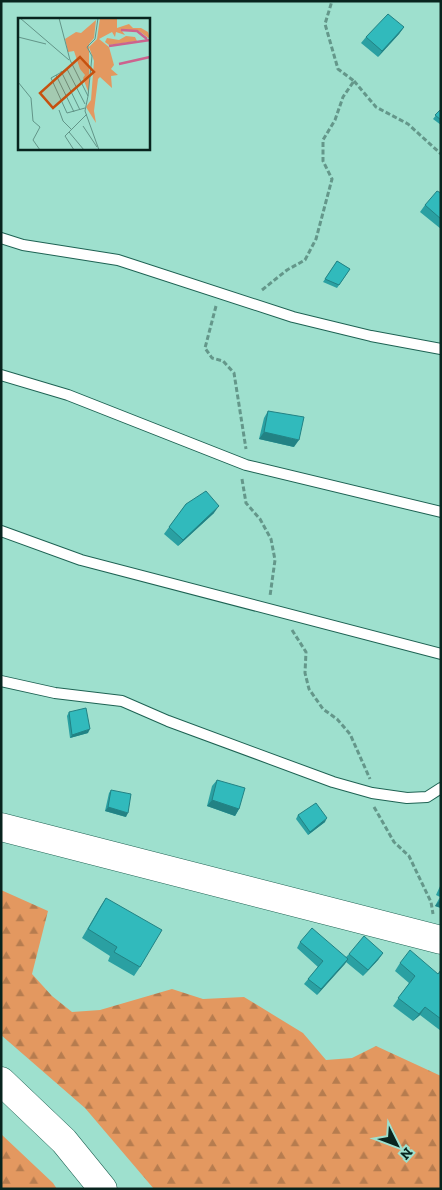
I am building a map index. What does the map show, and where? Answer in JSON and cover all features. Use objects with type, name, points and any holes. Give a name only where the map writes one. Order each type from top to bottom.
[{"type":"main road","points":[[1,827],[441,940]]},
{"type":"main road","points":[[1,1080],[64,1141],[104,1189]]},
{"type":"lane","points":[[1,238],[23,246],[118,260],[294,317],[371,336],[441,349]]},
{"type":"lane","points":[[1,375],[68,395],[246,465],[441,512]]},
{"type":"lane","points":[[1,531],[90,562],[441,654]]},
{"type":"lane","points":[[1,681],[55,693],[122,701],[168,722],[333,782],[372,793],[407,798],[427,797],[441,788]]},
{"type":"path","points":[[332,1],[325,24],[338,69],[354,81],[376,107],[408,124],[441,154]]},
{"type":"path","points":[[235,297],[243,292],[265,290],[287,270],[305,260],[316,239],[332,178],[323,161],[323,140],[335,120],[342,97],[354,81]]},
{"type":"green space","points":[[1,890],[48,911],[32,974],[52,996],[72,1012],[100,1010],[172,989],[203,999],[244,997],[303,1033],[326,1060],[352,1058],[376,1046],[441,1076],[441,1189],[154,1189],[85,1108],[1,1035]]},
{"type":"green space","points":[[1,1134],[53,1183],[57,1189],[1,1189]]},
{"type":"building","points":[[388,14],[404,27],[382,51],[366,37]]},
{"type":"building","points":[[441,109],[441,120],[435,115]]},
{"type":"building","points":[[437,191],[441,193],[441,219],[425,205]]},
{"type":"building","points":[[337,261],[350,269],[339,285],[325,279]]},
{"type":"building","points":[[268,411],[304,417],[299,440],[264,432]]},
{"type":"building","points":[[206,491],[219,506],[183,540],[169,527],[186,504]]},
{"type":"building","points":[[86,708],[90,729],[72,735],[69,712]]},
{"type":"building","points":[[217,780],[245,788],[239,809],[212,800]]},
{"type":"building","points":[[111,790],[131,794],[128,813],[108,807]]},
{"type":"building","points":[[316,803],[327,818],[310,832],[298,815]]},
{"type":"building","points":[[106,898],[162,930],[140,967],[114,952],[117,947],[88,929]]},
{"type":"building","points":[[312,928],[348,959],[321,989],[308,979],[323,961],[300,942]]},
{"type":"building","points":[[364,936],[383,953],[368,970],[349,954]]},
{"type":"building","points":[[410,950],[438,974],[441,970],[441,1019],[425,1007],[419,1014],[398,998],[415,976],[400,963]]}]
